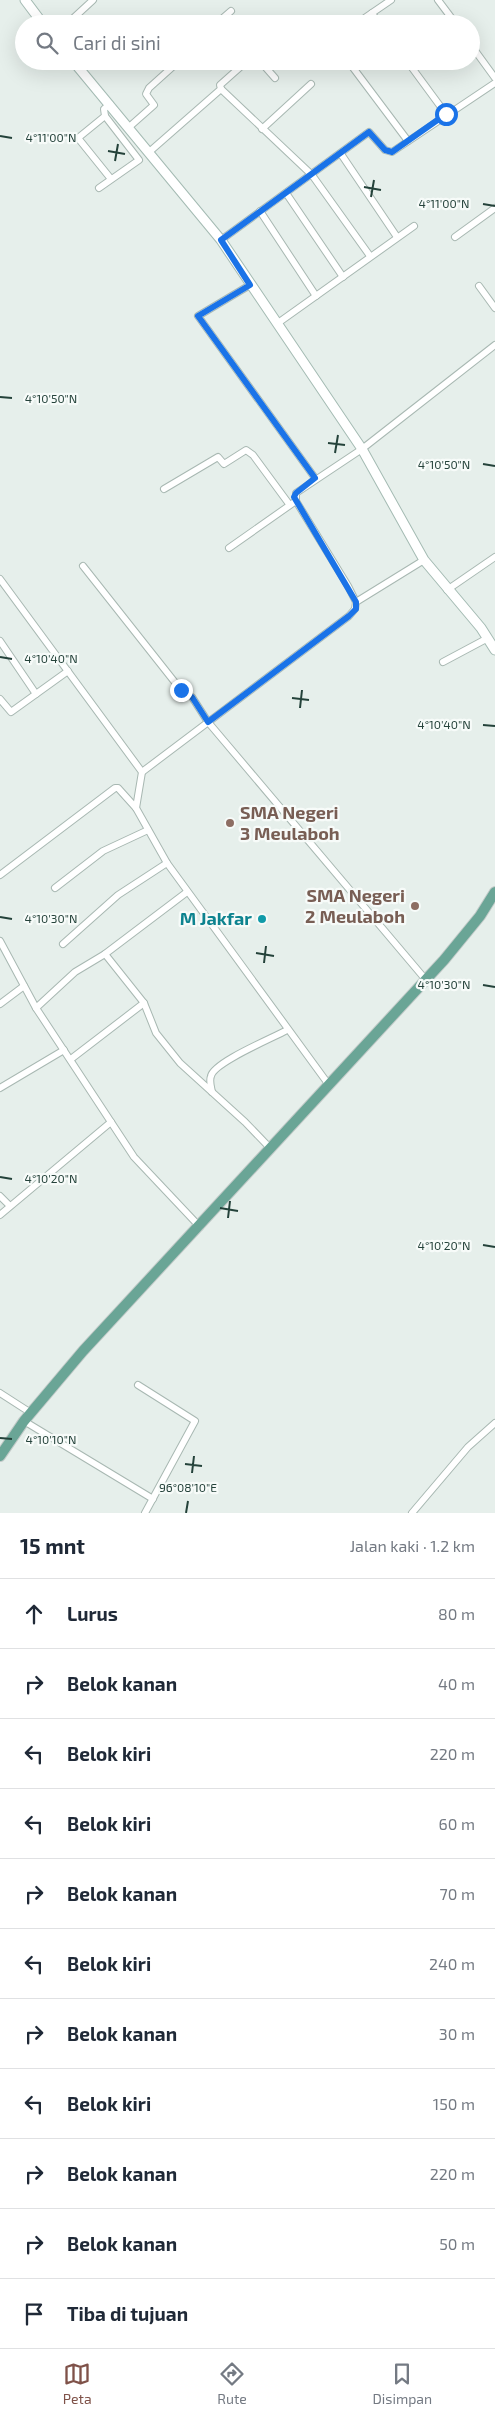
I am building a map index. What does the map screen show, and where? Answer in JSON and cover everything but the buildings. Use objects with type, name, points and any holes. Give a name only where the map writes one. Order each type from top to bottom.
[{"type":"main road","points":[[0,1456],[31,1413],[83,1351],[200,1227],[426,980],[480,916],[495,892]]},
{"type":"street","points":[[25,0],[36,15]]},
{"type":"street","points":[[77,15],[93,0]]},
{"type":"street","points":[[369,15],[391,0]]},
{"type":"street","points":[[438,0],[449,15]]},
{"type":"street","points":[[226,15],[230,11]]},
{"type":"street","points":[[480,57],[495,78]]},
{"type":"street","points":[[81,70],[221,240],[362,448],[424,560],[488,638],[495,650]]},
{"type":"street","points":[[128,128],[154,105],[146,94],[149,88],[169,70]]},
{"type":"street","points":[[148,153],[221,89],[220,85],[237,70]]},
{"type":"street","points":[[268,70],[275,78]]},
{"type":"street","points":[[355,70],[408,141]]},
{"type":"street","points":[[414,70],[446,114]]},
{"type":"street","points":[[221,240],[369,132],[382,148],[389,152],[495,83]]},
{"type":"street","points":[[262,129],[311,84]]},
{"type":"street","points":[[221,89],[312,175],[370,256]]},
{"type":"street","points":[[99,188],[139,160],[105,116],[104,109],[110,104]]},
{"type":"street","points":[[105,116],[78,138],[112,179]]},
{"type":"street","points":[[341,154],[397,237]]},
{"type":"street","points":[[286,193],[343,277]]},
{"type":"street","points":[[454,237],[495,208]]},
{"type":"street","points":[[260,211],[316,296]]},
{"type":"street","points":[[278,323],[414,226]]},
{"type":"street","points":[[250,285],[198,316],[315,478]]},
{"type":"street","points":[[479,286],[495,308]]},
{"type":"street","points":[[229,548],[293,503],[296,493],[315,478],[362,448],[495,345]]},
{"type":"street","points":[[136,808],[142,772],[356,609],[356,602],[348,586],[293,503],[253,455],[246,450],[224,464],[218,457],[164,489]]},
{"type":"street","points":[[447,590],[495,557]]},
{"type":"street","points":[[356,602],[424,560]]},
{"type":"street","points":[[83,566],[181,690],[192,697],[208,722],[426,980]]},
{"type":"street","points":[[0,579],[142,772]]},
{"type":"street","points":[[443,662],[488,638]]},
{"type":"street","points":[[0,641],[36,694]]},
{"type":"street","points":[[0,699],[11,712],[68,671]]},
{"type":"street","points":[[0,875],[115,788],[118,788],[136,808],[167,863],[187,892],[329,1085]]},
{"type":"street","points":[[55,888],[103,851],[148,830]]},
{"type":"street","points":[[63,944],[118,894],[167,863]]},
{"type":"street","points":[[36,1008],[75,972],[105,954],[187,892]]},
{"type":"street","points":[[0,942],[36,1008],[134,1157],[200,1227]]},
{"type":"street","points":[[105,954],[144,1003],[156,1033],[180,1064],[271,1149]]},
{"type":"street","points":[[0,1004],[24,986]]},
{"type":"street","points":[[71,1059],[144,1003]]},
{"type":"street","points":[[212,1092],[210,1081],[213,1072],[244,1049],[262,1043],[287,1030]]},
{"type":"street","points":[[0,1088],[64,1050]]},
{"type":"street","points":[[0,1215],[110,1122]]},
{"type":"street","points":[[0,1196],[10,1206]]},
{"type":"street","points":[[138,1385],[195,1421],[145,1513]]},
{"type":"street","points":[[0,1393],[31,1413]]},
{"type":"street","points":[[24,1422],[153,1498]]},
{"type":"street","points":[[412,1513],[468,1447],[495,1423]]},
{"type":"place","name":"SMA Negeri 3 Meulaboh","points":[[230,823]]},
{"type":"place","name":"SMA Negeri 2 Meulaboh","points":[[415,906]]},
{"type":"place","name":"M Jakfar","points":[[262,919]]},
{"type":"route","points":[[181,690],[192,697],[208,722],[356,609],[356,602],[348,586],[294,497],[296,493],[315,478],[198,316],[250,285],[221,240],[369,132],[382,148],[392,152],[446,114]]}]
